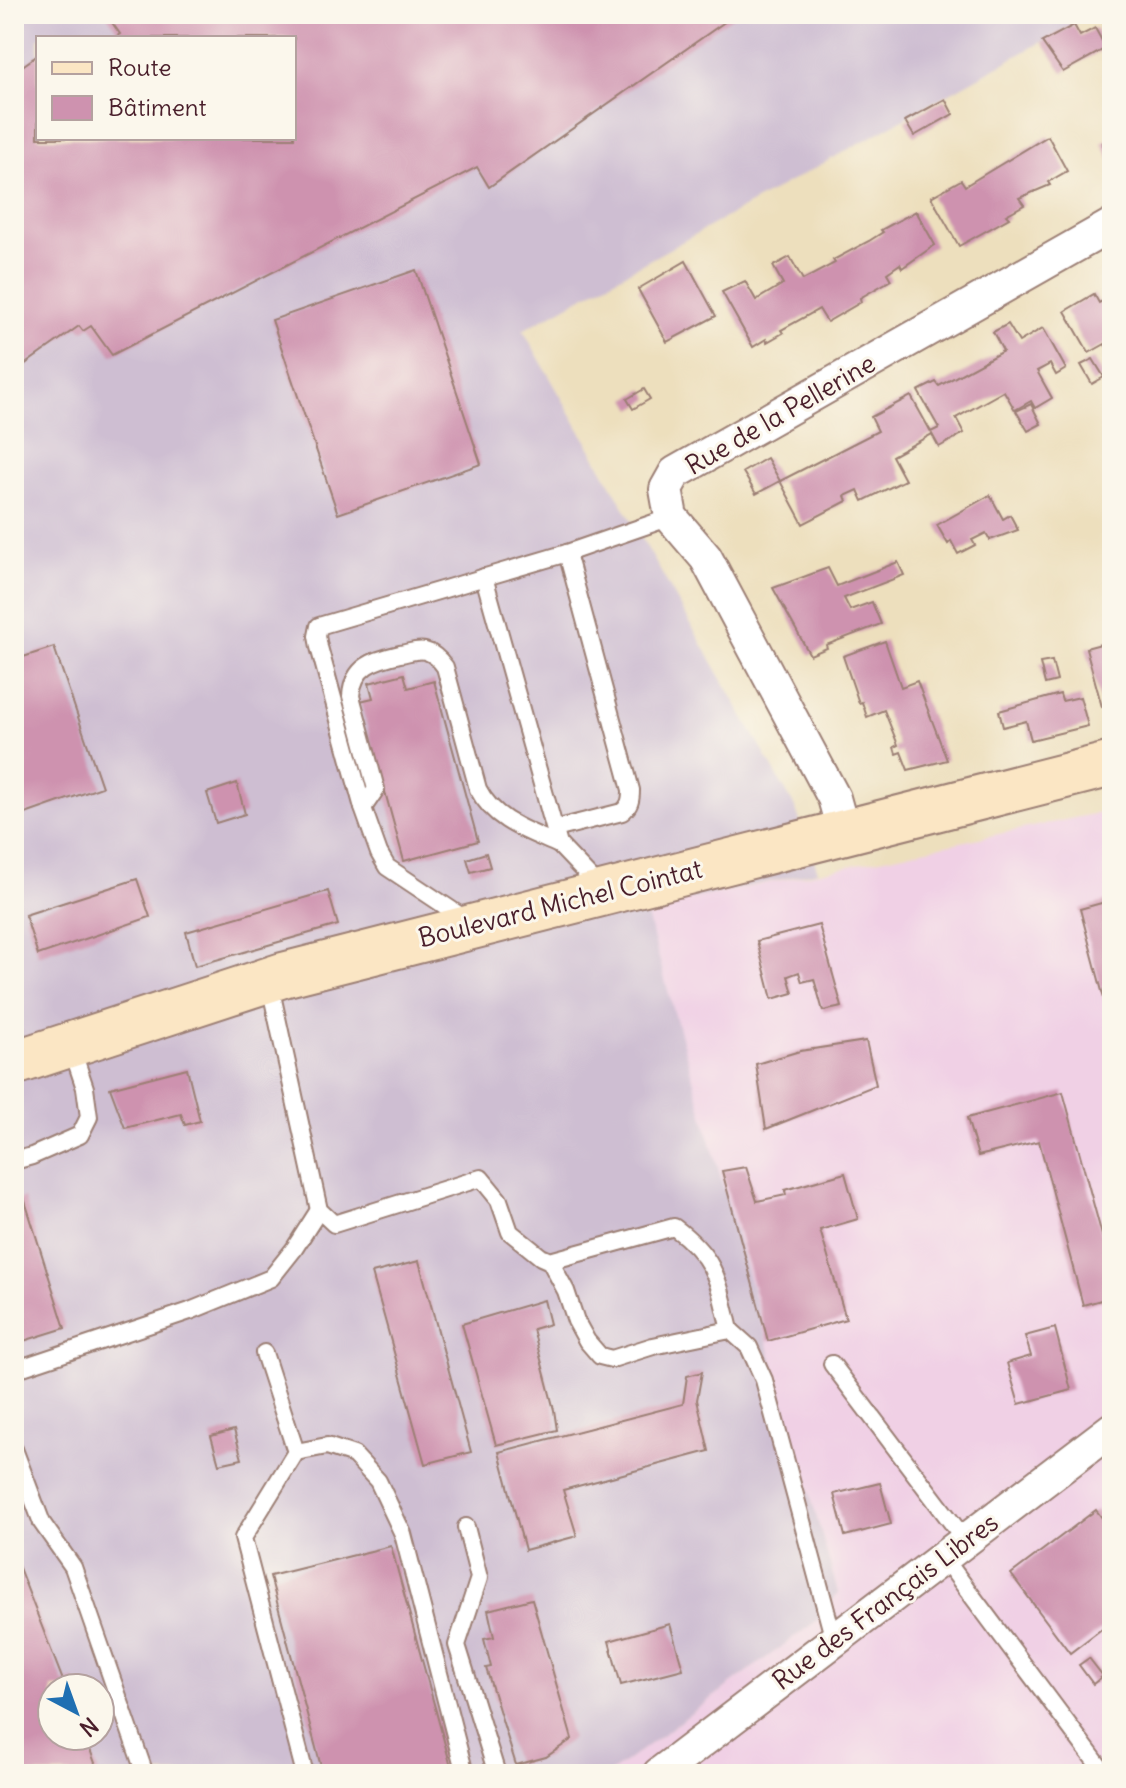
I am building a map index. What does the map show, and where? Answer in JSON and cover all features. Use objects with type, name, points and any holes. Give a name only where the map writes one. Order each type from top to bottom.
[{"type":"main road","name":"Boulevard Michel Cointat","points":[[14,1063],[268,980],[843,830],[1112,764]]},
{"type":"street","name":"Rue de la Pellerine","points":[[671,517],[666,489],[675,473],[1112,225]]},
{"type":"street","points":[[671,517],[706,558],[834,798],[843,830]]},
{"type":"street","name":"Rue des Français Libres","points":[[659,1774],[1112,1429]]},
{"type":"lane","points":[[475,925],[387,867],[379,853],[363,808],[319,647],[319,626],[567,553],[671,517]]},
{"type":"lane","points":[[363,808],[376,789],[351,696],[352,686],[357,674],[372,661],[421,650],[431,653],[445,667],[478,789],[484,799],[512,824],[557,837],[628,807],[631,790],[567,553]]},
{"type":"lane","points":[[484,577],[557,837],[604,892]]},
{"type":"lane","points":[[268,980],[319,1210],[334,1224],[481,1178],[499,1200],[510,1232],[550,1261],[566,1291],[576,1321],[600,1356],[612,1359],[653,1346],[730,1330]]},
{"type":"lane","points":[[14,1161],[80,1135],[89,1117],[85,1088],[71,1044]]},
{"type":"lane","points":[[14,1370],[190,1311],[271,1278],[319,1210]]},
{"type":"lane","points":[[550,1261],[674,1227],[703,1252],[717,1279],[730,1330],[749,1347],[764,1380],[834,1640]]},
{"type":"lane","points":[[264,1353],[296,1452]]},
{"type":"lane","points":[[832,1364],[1105,1774]]},
{"type":"lane","points":[[305,1774],[243,1538],[296,1452],[327,1446],[354,1455],[378,1481],[403,1534],[465,1774]]},
{"type":"lane","points":[[14,1449],[42,1523],[73,1567],[145,1774]]},
{"type":"lane","points":[[466,1527],[479,1578],[457,1645],[497,1774]]},
{"type":"shaded area","points":[[14,14],[1092,14],[523,330],[795,807],[818,871],[645,909],[838,1593],[819,1619],[609,1774],[14,1774]]},
{"type":"shaded area","points":[[1112,810],[1112,1774],[609,1774],[819,1619],[838,1593],[644,909]]},
{"type":"building","points":[[106,14],[736,14],[489,187],[477,167],[112,355],[91,326],[83,331],[79,326],[14,372],[14,72],[36,56],[36,140],[296,140],[296,36],[117,36],[120,34]]},
{"type":"building","points":[[1074,25],[1080,36],[1095,28],[1106,48],[1063,72],[1042,42]]},
{"type":"building","points":[[945,99],[953,114],[914,136],[905,121]]},
{"type":"building","points":[[1048,136],[1067,171],[1048,182],[1050,185],[1019,198],[1024,205],[1006,215],[1009,218],[959,246],[931,197],[961,180],[965,186]]},
{"type":"building","points":[[1112,138],[1112,162],[1102,143]]},
{"type":"building","points":[[916,211],[935,245],[902,268],[900,264],[887,273],[891,280],[827,322],[819,309],[781,330],[783,333],[753,347],[722,292],[745,281],[756,300],[783,284],[773,266],[790,257],[803,280]]},
{"type":"building","points":[[686,261],[716,316],[667,342],[638,289]]},
{"type":"building","points":[[416,270],[481,464],[338,514],[272,320]]},
{"type":"building","points":[[1094,294],[1099,303],[1112,296],[1112,357],[1105,344],[1089,353],[1065,311]]},
{"type":"building","points":[[1008,324],[1019,342],[1043,328],[1066,369],[1056,375],[1050,364],[1037,371],[1052,398],[1035,408],[1031,401],[1015,410],[1004,391],[956,418],[964,433],[939,447],[932,434],[892,456],[905,480],[863,501],[858,490],[845,496],[847,501],[803,524],[780,481],[878,431],[871,417],[911,396],[931,432],[939,428],[918,391],[936,382],[939,386],[1003,351],[993,332]]},
{"type":"building","points":[[1093,359],[1104,377],[1092,384],[1081,365]]},
{"type":"building","points":[[644,389],[650,399],[633,409],[627,399]]},
{"type":"building","points":[[1031,404],[1041,424],[1028,431],[1016,411]]},
{"type":"building","points":[[767,458],[780,481],[756,494],[743,472]]},
{"type":"building","points":[[990,495],[1003,519],[1010,515],[1018,530],[990,540],[986,533],[972,540],[975,545],[958,554],[937,525]]},
{"type":"building","points":[[898,562],[904,575],[844,598],[850,610],[872,602],[881,624],[826,645],[827,648],[810,655],[773,588],[828,568],[837,586]]},
{"type":"building","points":[[885,641],[901,687],[917,681],[947,760],[908,770],[901,752],[896,754],[894,747],[898,745],[884,710],[867,717],[862,702],[859,703],[843,656]]},
{"type":"building","points":[[1112,641],[1112,704],[1102,707],[1086,648]]},
{"type":"building","points":[[54,647],[102,787],[14,818],[14,660]]},
{"type":"building","points":[[1052,661],[1057,681],[1045,684],[1040,663]]},
{"type":"building","points":[[404,674],[408,688],[434,681],[478,841],[404,861],[360,701],[373,698],[369,683]]},
{"type":"building","points":[[1060,694],[1062,701],[1080,697],[1088,726],[1031,740],[1026,721],[1003,727],[999,711]]},
{"type":"building","points":[[237,783],[245,814],[216,823],[207,793]]},
{"type":"building","points":[[486,853],[490,867],[471,872],[467,859]]},
{"type":"building","points":[[137,879],[150,917],[38,955],[25,915]]},
{"type":"building","points":[[328,891],[338,925],[195,966],[186,932]]},
{"type":"building","points":[[1112,900],[1112,1025],[1111,1025],[1080,909]]},
{"type":"building","points":[[819,925],[842,1007],[823,1011],[814,979],[802,982],[799,972],[788,976],[793,993],[772,999],[757,941]]},
{"type":"building","points":[[866,1041],[876,1085],[766,1129],[756,1064],[800,1051]]},
{"type":"building","points":[[187,1068],[200,1121],[185,1125],[181,1114],[125,1128],[110,1088]]},
{"type":"building","points":[[1063,1092],[1112,1272],[1112,1297],[1083,1305],[1039,1141],[978,1156],[967,1118]]},
{"type":"building","points":[[746,1167],[757,1201],[786,1195],[785,1190],[845,1173],[858,1219],[820,1230],[846,1319],[768,1341],[722,1171]]},
{"type":"building","points":[[24,1198],[65,1328],[14,1344],[14,1201]]},
{"type":"building","points":[[419,1261],[471,1452],[425,1464],[372,1273]]},
{"type":"building","points":[[544,1300],[550,1324],[533,1329],[557,1430],[496,1445],[462,1324]]},
{"type":"building","points":[[1055,1328],[1071,1390],[1019,1404],[1007,1363],[1031,1356],[1025,1336]]},
{"type":"building","points":[[702,1372],[697,1400],[709,1451],[563,1490],[577,1536],[525,1550],[499,1452],[683,1404],[687,1376]]},
{"type":"building","points":[[234,1430],[242,1459],[219,1464],[211,1436]]},
{"type":"building","points":[[880,1483],[891,1524],[845,1536],[834,1494]]},
{"type":"building","points":[[1096,1510],[1112,1531],[1112,1621],[1070,1653],[1011,1574]]},
{"type":"building","points":[[391,1546],[453,1774],[323,1774],[270,1576]]},
{"type":"building","points":[[14,1555],[60,1672],[36,1672],[36,1752],[91,1752],[99,1774],[14,1774]]},
{"type":"building","points":[[532,1599],[572,1739],[546,1757],[516,1765],[486,1668],[491,1667],[484,1639],[494,1637],[488,1610]]},
{"type":"building","points":[[670,1624],[683,1669],[621,1685],[609,1641]]},
{"type":"building","points":[[1089,1658],[1103,1676],[1093,1684],[1079,1665]]}]
